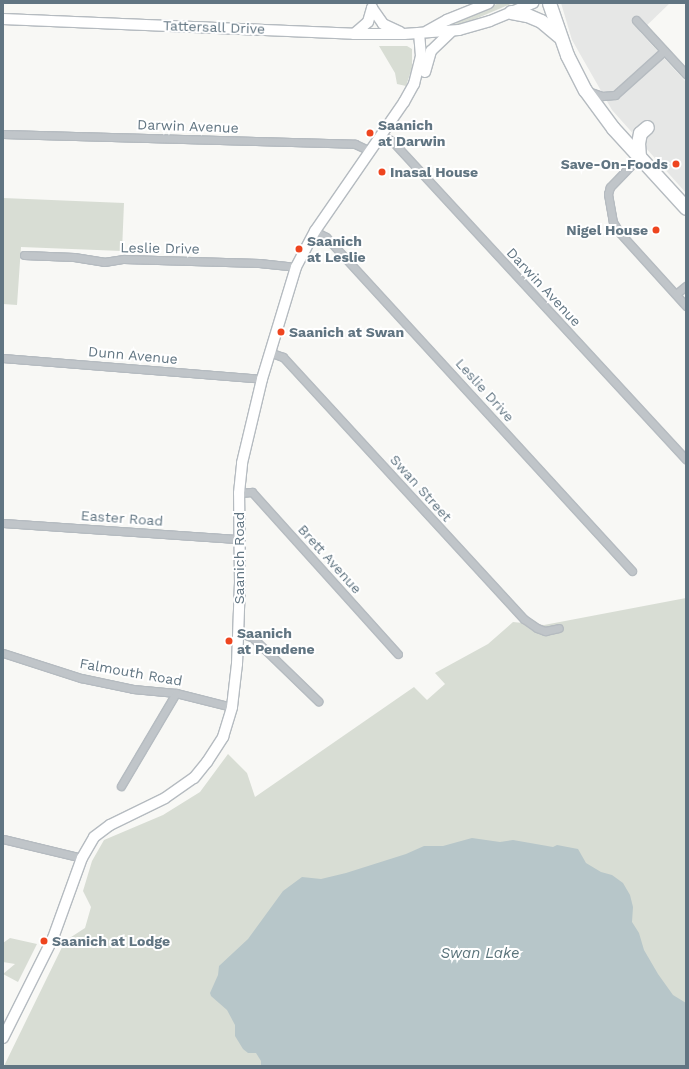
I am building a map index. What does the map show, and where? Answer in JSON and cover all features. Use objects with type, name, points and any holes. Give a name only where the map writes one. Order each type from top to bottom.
[{"type":"highway","points":[[549,3],[560,37],[585,90],[613,128],[686,208]]},
{"type":"highway","points":[[512,12],[527,15],[542,21],[560,37]]},
{"type":"highway","points":[[639,157],[638,143],[640,133],[646,127]]},
{"type":"main road","points":[[422,32],[489,3]]},
{"type":"main road","points":[[422,32],[451,32],[479,25],[533,3]]},
{"type":"main road","points":[[354,34],[369,21],[371,6]]},
{"type":"main road","points":[[371,6],[384,24],[404,34]]},
{"type":"main road","name":"Tattersall Drive","points":[[3,19],[354,34],[404,34],[422,32]]},
{"type":"main road","name":"Saanich Road","points":[[3,1038],[53,938],[82,858],[94,837],[110,825],[165,798],[194,778],[207,762],[223,737],[232,707],[238,635],[240,539],[239,493],[242,463],[269,352],[296,267],[315,231],[404,102],[414,84],[420,64],[422,32]]},
{"type":"main road","points":[[404,102],[420,87],[431,51],[451,32]]},
{"type":"street","points":[[636,20],[686,74]]},
{"type":"street","points":[[585,90],[602,96],[615,95],[664,51]]},
{"type":"street","name":"Darwin Avenue","points":[[3,134],[355,144],[370,151]]},
{"type":"street","name":"Darwin Avenue","points":[[382,134],[393,142],[686,460]]},
{"type":"street","points":[[639,157],[610,186],[608,194],[613,222],[619,232],[686,306]]},
{"type":"street","name":"Leslie Drive","points":[[315,231],[331,243],[632,571]]},
{"type":"street","name":"Leslie Drive","points":[[24,255],[74,257],[104,262],[124,259],[259,263],[296,267]]},
{"type":"street","points":[[676,294],[686,286]]},
{"type":"street","name":"Swan Street","points":[[269,352],[283,357],[524,619],[537,628],[545,631],[559,628]]},
{"type":"street","name":"Dunn Avenue","points":[[3,358],[262,379]]},
{"type":"street","name":"Brett Avenue","points":[[239,493],[252,492],[398,654]]},
{"type":"street","name":"Easter Road","points":[[3,523],[240,539]]},
{"type":"street","points":[[238,635],[246,635],[253,638],[318,701]]},
{"type":"street","name":"Falmouth Road","points":[[3,653],[81,678],[133,689],[176,693],[232,707]]},
{"type":"street","points":[[121,786],[176,693]]},
{"type":"street","points":[[3,839],[82,858]]},
{"type":"shaded area","points":[[499,3],[513,3],[461,25],[450,27],[466,17]]},
{"type":"shaded area","points":[[561,3],[670,3],[640,32],[686,82],[686,193],[612,110],[572,40]]},
{"type":"shaded area","points":[[379,46],[407,46],[412,49],[412,68],[406,86],[397,84],[395,73]]},
{"type":"shaded area","points":[[3,198],[124,203],[122,251],[21,247],[17,305],[3,304]]},
{"type":"shaded area","points":[[686,598],[686,1066],[4,1066],[65,941],[85,928],[91,907],[83,891],[92,861],[104,840],[163,815],[200,792],[228,754],[247,773],[255,797],[414,687],[427,700],[445,684],[435,673],[488,644],[513,622],[544,625]]},
{"type":"shaded area","points":[[10,938],[37,944],[18,982],[3,974],[15,964],[3,962],[3,943]]},
{"type":"water","name":"Swan Lake","points":[[472,838],[500,842],[513,840],[553,847],[557,845],[578,849],[586,863],[601,872],[612,875],[623,883],[630,895],[633,907],[632,922],[639,933],[644,950],[658,974],[673,995],[686,1003],[686,1066],[261,1066],[261,1061],[256,1053],[248,1053],[243,1049],[235,1036],[235,1025],[227,1010],[211,996],[210,993],[218,975],[219,966],[248,939],[283,891],[302,877],[321,879],[346,873],[406,854],[424,846],[443,846]]},
{"type":"place","name":"Saanich at Darwin","points":[[370,133]]},
{"type":"place","name":"Save-On-Foods","points":[[676,164]]},
{"type":"place","name":"Inasal House","points":[[382,172]]},
{"type":"place","name":"Nigel House","points":[[656,230]]},
{"type":"place","name":"Saanich at Leslie","points":[[299,249]]},
{"type":"place","name":"Saanich at Swan","points":[[281,332]]},
{"type":"place","name":"Saanich at Pendene","points":[[229,641]]},
{"type":"place","name":"Saanich at Lodge","points":[[44,941]]}]
